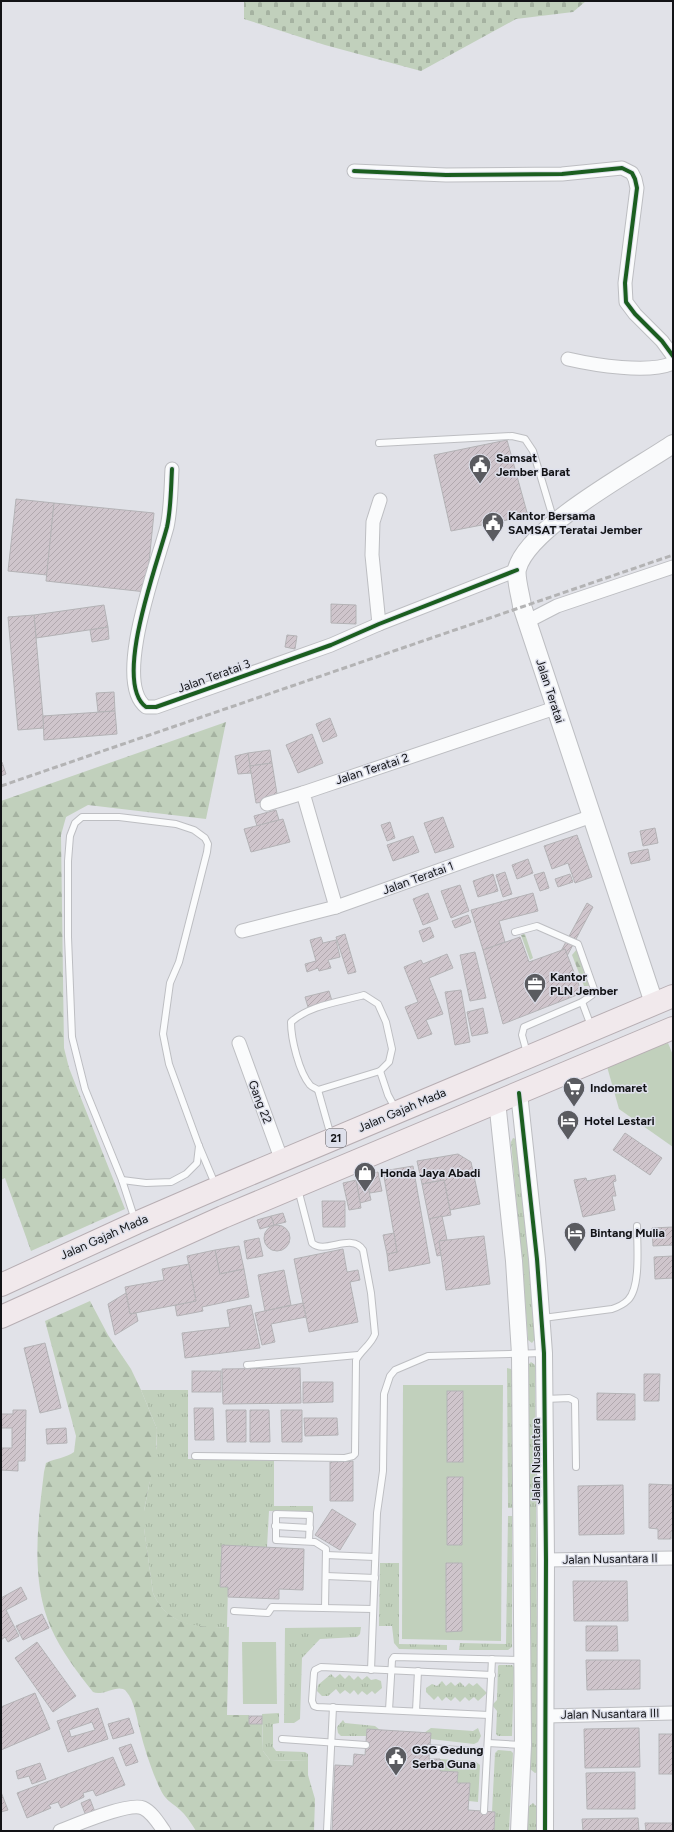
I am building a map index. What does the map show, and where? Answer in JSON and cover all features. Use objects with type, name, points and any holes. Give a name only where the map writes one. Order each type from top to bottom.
[{"type":"highway","name":"Jalan Gajah Mada","points":[[1,1285],[136,1223],[217,1188],[663,999]]},
{"type":"highway","name":"21","points":[[1,1317],[96,1273],[298,1186],[673,1028]]},
{"type":"main road","points":[[517,570],[529,547],[555,522],[673,444]]},
{"type":"main road","name":"Jalan Teratai","points":[[517,570],[522,606],[555,708],[592,816],[663,999]]},
{"type":"street","points":[[354,171],[446,175],[546,174],[622,168],[632,173],[636,180],[637,188],[625,283],[626,302],[635,314],[662,341],[673,356]]},
{"type":"street","points":[[568,359],[596,365],[650,368],[673,363]]},
{"type":"street","name":"Jalan Teratai 3","points":[[172,469],[168,524],[138,627],[133,663],[138,699],[146,707],[156,707],[331,645],[379,624],[517,570]]},
{"type":"street","points":[[379,624],[372,555],[372,528],[380,500]]},
{"type":"street","points":[[528,622],[557,606],[673,567]]},
{"type":"street","name":"Jalan Teratai 2","points":[[266,804],[303,793],[555,708]]},
{"type":"street","points":[[303,793],[336,907]]},
{"type":"street","name":"Jalan Teratai 1","points":[[242,931],[336,907],[592,816]]},
{"type":"street","name":"Gang 22","points":[[238,1043],[282,1160]]},
{"type":"street","name":"Jalan Nusantara","points":[[519,1093],[536,1251],[544,1353],[546,1560],[545,1831]]},
{"type":"street","name":"Jalan Nusantara","points":[[497,1101],[514,1262],[520,1354],[523,1745],[519,1831]]},
{"type":"street","name":"Jalan Nusantara II","points":[[546,1560],[673,1558]]},
{"type":"street","name":"Jalan Nusantara III","points":[[546,1716],[673,1713]]},
{"type":"street","points":[[522,1785],[546,1785]]},
{"type":"street","points":[[60,1831],[85,1826],[102,1815],[137,1807],[143,1808],[149,1812],[164,1831]]},
{"type":"lane","points":[[379,443],[512,436],[525,439],[533,451],[555,522]]},
{"type":"lane","points":[[136,1223],[122,1180],[85,1089],[72,1037],[68,937],[68,861],[70,836],[75,823],[82,817],[119,816],[176,824],[194,830],[205,838],[208,844],[208,852],[179,962],[170,983],[163,1034],[169,1064],[199,1146],[217,1188]]},
{"type":"lane","points":[[515,932],[537,926],[578,944],[594,989],[592,995],[582,1002],[524,1028],[522,1035],[528,1056]]},
{"type":"lane","points":[[364,995],[370,998],[378,1004],[386,1022],[392,1049],[389,1062],[380,1072],[318,1090],[310,1086],[299,1062],[291,1033],[291,1022],[298,1015],[308,1011],[364,995]]},
{"type":"lane","points":[[582,1002],[586,1016],[593,1029]]},
{"type":"lane","points":[[380,1072],[388,1095],[397,1112]]},
{"type":"lane","points":[[318,1090],[332,1139]]},
{"type":"lane","points":[[122,1180],[146,1183],[171,1182],[186,1174],[197,1163],[199,1146]]},
{"type":"lane","points":[[195,1456],[345,1458],[353,1456],[356,1450],[356,1367],[358,1355],[373,1340],[375,1334],[371,1293],[363,1250],[355,1243],[319,1246],[312,1243],[298,1186]]},
{"type":"lane","points":[[541,1318],[612,1309],[621,1306],[629,1300],[635,1284],[637,1226]]},
{"type":"lane","points":[[371,1670],[378,1504],[382,1484],[384,1394],[390,1376],[396,1370],[428,1356],[544,1353]]},
{"type":"lane","points":[[247,1364],[358,1355]]},
{"type":"lane","points":[[545,1399],[569,1398],[575,1401],[576,1467]]},
{"type":"lane","points":[[309,1542],[311,1517],[309,1515],[277,1514],[274,1526],[276,1540],[309,1542],[316,1542],[325,1548],[325,1608]]},
{"type":"lane","points":[[274,1526],[310,1528]]},
{"type":"lane","points":[[326,1555],[375,1557]]},
{"type":"lane","points":[[326,1576],[375,1578]]},
{"type":"lane","points":[[234,1611],[268,1613],[272,1607],[373,1609]]},
{"type":"lane","points":[[389,1710],[392,1660],[396,1656],[522,1660]]},
{"type":"lane","points":[[484,1811],[492,1659]]},
{"type":"lane","points":[[489,1715],[317,1707],[313,1703],[315,1670],[321,1667],[492,1675]]},
{"type":"lane","points":[[416,1711],[418,1672]]},
{"type":"lane","points":[[327,1831],[333,1707]]},
{"type":"lane","points":[[282,1739],[366,1745]]},
{"type":"lane","points":[[488,1743],[523,1745]]},
{"type":"lane","points":[[430,1748],[487,1752]]},
{"type":"green space","points":[[244,1],[586,1],[573,12],[516,19],[421,71],[325,45],[244,19]]},
{"type":"green space","points":[[226,722],[206,819],[88,805],[66,817],[61,835],[64,1048],[69,1068],[125,1209],[31,1251],[5,1178],[1,1180],[1,801]]},
{"type":"green space","points":[[525,934],[533,958],[530,960],[521,935]]},
{"type":"green space","points":[[577,949],[591,986],[584,986],[572,955]]},
{"type":"green space","points":[[668,1043],[673,1055],[673,1147],[619,1109],[606,1063]]},
{"type":"green space","points":[[513,1138],[516,1139],[530,1272],[535,1339],[532,1343],[528,1340],[511,1142]]},
{"type":"green space","points":[[90,1301],[108,1335],[131,1369],[157,1429],[156,1460],[144,1511],[144,1528],[153,1593],[159,1604],[166,1612],[175,1618],[184,1622],[206,1627],[229,1627],[227,1715],[249,1715],[249,1724],[262,1724],[263,1751],[270,1760],[308,1761],[308,1775],[315,1799],[314,1831],[196,1831],[184,1814],[165,1797],[158,1785],[148,1757],[134,1706],[129,1695],[126,1691],[119,1688],[101,1693],[93,1692],[65,1653],[51,1628],[44,1610],[40,1590],[37,1551],[44,1472],[46,1463],[68,1456],[74,1452],[76,1436],[45,1321]]},
{"type":"green space","points":[[531,1362],[535,1365],[538,1772],[535,1773],[530,1769],[528,1365]]},
{"type":"green space","points":[[507,1368],[511,1369],[512,1371],[512,1508],[508,1508]]},
{"type":"green space","points":[[403,1385],[503,1385],[501,1641],[402,1639]]},
{"type":"green space","points":[[141,1390],[188,1390],[188,1459],[274,1460],[274,1506],[313,1506],[313,1512],[269,1511],[267,1547],[222,1546],[220,1587],[228,1587],[227,1627],[204,1627],[183,1622],[174,1618],[166,1612],[153,1593],[144,1528],[144,1511],[157,1445],[157,1429]]},
{"type":"green space","points":[[508,1516],[512,1516],[512,1647],[508,1650],[459,1650],[460,1643],[506,1644]]},
{"type":"green space","points":[[380,1563],[399,1563],[399,1644],[447,1645],[447,1650],[399,1649],[394,1643],[392,1626],[379,1626]]},
{"type":"green space","points":[[361,1627],[360,1634],[357,1637],[320,1639],[302,1658],[300,1719],[294,1723],[284,1723],[285,1628]]},
{"type":"green space","points":[[242,1642],[276,1642],[277,1704],[243,1704]]},
{"type":"green space","points":[[499,1665],[512,1665],[514,1667],[512,1736],[498,1736],[496,1734],[497,1711],[492,1705],[497,1700]]},
{"type":"green space","points":[[331,1674],[335,1678],[340,1674],[345,1679],[349,1675],[354,1680],[358,1676],[362,1680],[367,1676],[371,1680],[376,1679],[381,1681],[382,1688],[375,1694],[372,1691],[367,1695],[362,1691],[358,1695],[354,1690],[350,1694],[345,1690],[340,1694],[336,1689],[328,1696],[322,1696],[317,1691],[318,1685]]},
{"type":"green space","points":[[442,1681],[446,1686],[451,1682],[455,1686],[460,1682],[465,1687],[469,1683],[473,1686],[477,1683],[487,1693],[478,1701],[474,1697],[469,1701],[465,1697],[460,1702],[455,1697],[451,1701],[446,1697],[442,1701],[438,1696],[434,1700],[426,1692],[426,1688],[432,1684],[437,1686]]},
{"type":"green space","points":[[279,1713],[279,1723],[273,1724],[273,1747],[276,1751],[305,1752],[308,1754],[308,1761],[270,1760],[263,1751],[262,1714]]},
{"type":"green space","points":[[343,1720],[345,1723],[375,1726],[380,1730],[367,1729],[366,1736],[341,1736],[338,1733],[337,1727]]},
{"type":"green space","points":[[431,1728],[473,1731],[478,1728],[481,1736],[478,1742],[474,1744],[430,1739],[431,1733],[424,1733]]},
{"type":"green space","points":[[498,1750],[511,1751],[513,1753],[509,1831],[494,1831],[495,1812],[492,1812],[495,1753]]},
{"type":"green space","points":[[440,1759],[475,1761],[480,1765],[478,1802],[469,1801],[470,1783],[457,1783],[458,1772],[440,1771]]},
{"type":"green space","points":[[533,1803],[537,1807],[537,1831],[527,1831],[528,1807]]},
{"type":"building","name":"Samsat Jember Barat","points":[[507,440],[528,516],[451,531],[434,455]]},
{"type":"building","points":[[16,499],[54,503],[47,575],[8,571]]},
{"type":"building","points":[[54,503],[154,513],[146,592],[46,581]]},
{"type":"building","points":[[331,604],[356,605],[356,624],[331,623]]},
{"type":"building","points":[[104,605],[108,627],[36,638],[34,615]]},
{"type":"building","points":[[34,615],[44,728],[18,730],[8,617]]},
{"type":"building","points":[[108,627],[109,639],[92,642],[90,630]]},
{"type":"building","points":[[287,635],[297,636],[295,649],[285,647]]},
{"type":"building","points":[[114,692],[115,711],[98,712],[96,693]]},
{"type":"building","points":[[115,711],[117,734],[44,740],[43,716]]},
{"type":"building","points":[[330,718],[337,736],[323,742],[316,724]]},
{"type":"building","points":[[312,734],[323,763],[298,773],[286,745]]},
{"type":"building","points":[[270,750],[272,763],[250,766],[248,753]]},
{"type":"building","points":[[248,753],[251,773],[238,774],[235,756]]},
{"type":"building","points":[[1,762],[6,774],[1,776]]},
{"type":"building","points":[[272,763],[278,800],[256,803],[250,766]]},
{"type":"building","points":[[276,810],[279,820],[257,826],[254,816]]},
{"type":"building","points":[[443,817],[454,847],[435,853],[424,823]]},
{"type":"building","points":[[283,819],[290,842],[251,852],[244,829]]},
{"type":"building","points":[[390,822],[395,838],[387,841],[381,825]]},
{"type":"building","points":[[655,828],[658,843],[643,846],[640,831]]},
{"type":"building","points":[[577,835],[592,877],[575,883],[568,863],[552,869],[544,846]]},
{"type":"building","points":[[413,836],[419,852],[393,861],[387,845]]},
{"type":"building","points":[[648,849],[650,860],[631,864],[628,853]]},
{"type":"building","points":[[528,859],[533,873],[517,879],[512,865]]},
{"type":"building","points":[[505,872],[512,894],[503,897],[496,875]]},
{"type":"building","points":[[544,872],[549,888],[540,891],[534,875]]},
{"type":"building","points":[[493,874],[498,891],[478,897],[473,881]]},
{"type":"building","points":[[570,874],[573,882],[558,887],[555,879]]},
{"type":"building","points":[[460,885],[469,911],[451,918],[441,891]]},
{"type":"building","points":[[428,893],[438,919],[423,925],[413,899]]},
{"type":"building","points":[[533,893],[538,911],[499,921],[505,942],[483,950],[471,910]]},
{"type":"building","points":[[587,903],[593,907],[567,956],[565,949],[561,951]]},
{"type":"building","points":[[468,915],[471,922],[455,928],[452,921]]},
{"type":"building","points":[[430,927],[434,937],[423,942],[419,931]]},
{"type":"building","points":[[345,934],[356,972],[348,974],[336,937]]},
{"type":"building","points":[[321,937],[323,943],[336,940],[340,957],[328,960],[331,968],[319,971],[318,968],[307,972],[305,964],[316,961],[310,940]]},
{"type":"building","points":[[520,937],[529,962],[565,949],[582,993],[503,1024],[483,950]]},
{"type":"building","points":[[475,952],[486,998],[470,1001],[460,955]]},
{"type":"building","points":[[447,954],[453,968],[429,978],[443,1014],[426,1020],[432,1034],[418,1039],[405,1007],[418,1002],[404,967],[421,960],[423,964]]},
{"type":"building","points":[[461,990],[470,1042],[455,1045],[445,992]]},
{"type":"building","points":[[329,991],[332,1001],[308,1007],[305,997]]},
{"type":"building","points":[[483,1008],[488,1033],[472,1036],[467,1012]]},
{"type":"building","points":[[625,1133],[662,1158],[650,1175],[613,1150]]},
{"type":"building","points":[[458,1154],[471,1162],[480,1204],[450,1210],[444,1180],[422,1184],[417,1161]]},
{"type":"building","points":[[413,1166],[430,1263],[389,1271],[387,1254],[397,1252],[383,1171]]},
{"type":"building","points":[[378,1172],[382,1191],[370,1193],[367,1175]]},
{"type":"building","points":[[615,1175],[616,1181],[613,1182],[616,1196],[612,1196],[615,1210],[583,1217],[574,1180],[586,1178],[587,1181]]},
{"type":"building","points":[[366,1178],[371,1200],[360,1203],[356,1180]]},
{"type":"building","points":[[356,1180],[361,1208],[349,1210],[343,1183]]},
{"type":"building","points":[[444,1180],[451,1215],[429,1219],[422,1184]]},
{"type":"building","points":[[322,1201],[345,1201],[345,1227],[323,1227]]},
{"type":"building","points":[[283,1213],[286,1222],[274,1225],[271,1216]]},
{"type":"building","points":[[271,1216],[274,1225],[260,1229],[257,1220]]},
{"type":"building","points":[[442,1216],[447,1240],[439,1241],[441,1255],[437,1256],[429,1219]]},
{"type":"building","points":[[277,1225],[286,1229],[290,1238],[286,1247],[277,1251],[268,1247],[264,1238],[268,1229]]},
{"type":"building","points":[[673,1227],[673,1245],[653,1246],[652,1228]]},
{"type":"building","points":[[394,1233],[397,1252],[387,1254],[383,1235]]},
{"type":"building","points":[[484,1236],[490,1284],[446,1290],[439,1241]]},
{"type":"building","points":[[259,1238],[263,1256],[247,1259],[244,1241]]},
{"type":"building","points":[[239,1246],[244,1269],[220,1274],[215,1250]]},
{"type":"building","points":[[343,1249],[347,1272],[358,1270],[360,1280],[350,1282],[358,1322],[309,1332],[294,1259]]},
{"type":"building","points":[[215,1250],[220,1274],[244,1269],[249,1297],[202,1307],[203,1311],[177,1316],[175,1305],[196,1301],[187,1256]]},
{"type":"building","points":[[673,1256],[673,1278],[655,1279],[654,1257]]},
{"type":"building","points":[[189,1264],[196,1301],[130,1314],[125,1287],[164,1280],[162,1269]]},
{"type":"building","points":[[284,1270],[291,1305],[265,1311],[258,1275]]},
{"type":"building","points":[[126,1293],[130,1314],[136,1313],[138,1321],[115,1335],[108,1304]]},
{"type":"building","points":[[303,1303],[306,1317],[271,1324],[275,1342],[262,1345],[255,1313]]},
{"type":"building","points":[[251,1305],[260,1348],[185,1358],[182,1333],[230,1327],[227,1310]]},
{"type":"building","points":[[45,1343],[61,1408],[40,1413],[24,1348]]},
{"type":"building","points":[[300,1368],[301,1403],[223,1404],[222,1369]]},
{"type":"building","points":[[192,1371],[221,1371],[221,1392],[192,1392]]},
{"type":"building","points":[[644,1374],[660,1374],[659,1401],[644,1401]]},
{"type":"building","points":[[303,1382],[333,1382],[333,1402],[303,1403]]},
{"type":"building","points":[[447,1391],[463,1391],[463,1462],[447,1462]]},
{"type":"building","points":[[597,1393],[635,1394],[635,1420],[597,1420]]},
{"type":"building","points":[[194,1408],[213,1408],[214,1440],[195,1440]]},
{"type":"building","points":[[13,1410],[26,1410],[25,1461],[18,1461],[18,1471],[1,1470],[1,1448],[12,1448],[12,1428],[1,1428],[1,1414],[13,1414]]},
{"type":"building","points":[[226,1410],[246,1410],[246,1442],[227,1442]]},
{"type":"building","points":[[250,1410],[269,1410],[270,1442],[250,1442]]},
{"type":"building","points":[[281,1410],[302,1410],[302,1442],[282,1442]]},
{"type":"building","points":[[304,1418],[337,1418],[338,1435],[305,1436]]},
{"type":"building","points":[[66,1428],[67,1443],[47,1444],[46,1429]]},
{"type":"building","points":[[353,1461],[353,1501],[330,1501],[330,1462]]},
{"type":"building","points":[[447,1477],[463,1477],[462,1545],[447,1545]]},
{"type":"building","points":[[649,1484],[673,1485],[673,1531],[671,1531],[671,1539],[658,1539],[658,1529],[649,1528]]},
{"type":"building","points":[[623,1485],[624,1534],[579,1535],[578,1486]]},
{"type":"building","points":[[332,1509],[356,1524],[340,1550],[315,1535]]},
{"type":"building","points":[[222,1545],[304,1549],[303,1590],[279,1589],[279,1599],[228,1597],[228,1587],[220,1587]]},
{"type":"building","points":[[446,1563],[462,1563],[462,1631],[446,1632]]},
{"type":"building","points":[[573,1581],[627,1581],[628,1621],[574,1621]]},
{"type":"building","points":[[21,1587],[27,1599],[6,1610],[19,1636],[8,1642],[5,1637],[1,1640],[1,1598]]},
{"type":"building","points":[[42,1614],[49,1628],[23,1640],[16,1626]]},
{"type":"building","points":[[586,1626],[617,1626],[618,1651],[586,1651]]},
{"type":"building","points":[[37,1642],[76,1696],[53,1712],[15,1658]]},
{"type":"building","points":[[586,1660],[640,1660],[640,1689],[587,1690]]},
{"type":"building","points":[[35,1693],[50,1729],[1,1750],[1,1707]]},
{"type":"building","points":[[98,1708],[108,1739],[68,1752],[57,1721]],"holes":[[[92,1722],[95,1730],[71,1737],[69,1730]]]},
{"type":"building","points":[[249,1716],[262,1716],[262,1724],[249,1724]]},
{"type":"building","points":[[129,1718],[134,1733],[113,1739],[108,1724]]},
{"type":"building","points":[[639,1728],[640,1767],[585,1768],[584,1729]]},
{"type":"building","name":"GSG Gedung Serba Guna","points":[[367,1729],[431,1733],[429,1759],[440,1759],[440,1771],[458,1772],[457,1783],[470,1783],[468,1810],[495,1812],[494,1831],[332,1831],[335,1765],[353,1766],[354,1754],[365,1755]]},
{"type":"building","points":[[659,1734],[673,1734],[673,1774],[659,1774]]},
{"type":"building","points":[[131,1744],[138,1762],[126,1766],[119,1748]]},
{"type":"building","points":[[113,1757],[125,1785],[96,1796],[93,1790],[83,1793],[84,1797],[61,1808],[58,1802],[49,1805],[51,1808],[27,1818],[17,1793]]},
{"type":"building","points":[[40,1763],[46,1779],[32,1784],[29,1776],[18,1779],[16,1771]]},
{"type":"building","points":[[635,1772],[635,1809],[587,1809],[586,1773]]},
{"type":"building","points":[[1,1792],[8,1810],[1,1812]]},
{"type":"building","points":[[90,1799],[95,1812],[86,1816],[81,1803]]},
{"type":"building","points":[[638,1818],[639,1831],[583,1831],[582,1819]]},
{"type":"building","points":[[645,1823],[673,1823],[673,1831],[646,1831]]},
{"type":"railway","points":[[1,786],[673,555]]},
{"type":"cycle path","points":[[354,171],[446,175],[562,174],[622,168],[632,173],[637,188],[625,283],[626,302],[635,314],[662,341],[673,356]]},
{"type":"cycle path","points":[[172,469],[167,527],[147,593],[135,648],[134,673],[137,694],[146,707],[156,707],[331,645],[379,624],[517,570]]},
{"type":"cycle path","points":[[519,1093],[537,1259],[544,1353],[546,1560],[545,1831]]},
{"type":"place","name":"Samsat Jember Barat","points":[[480,484]]},
{"type":"place","name":"Kantor Bersama SAMSAT Teratai Jember","points":[[493,542]]},
{"type":"place","name":"Kantor PLN Jember","points":[[535,1004]]},
{"type":"place","name":"Indomaret","points":[[574,1108]]},
{"type":"place","name":"Hotel Lestari","points":[[568,1140]]},
{"type":"place","name":"Honda Jaya Abadi","points":[[365,1192]]},
{"type":"place","name":"Bintang Mulia","points":[[575,1252]]},
{"type":"place","name":"GSG Gedung Serba Guna","points":[[396,1776]]}]
